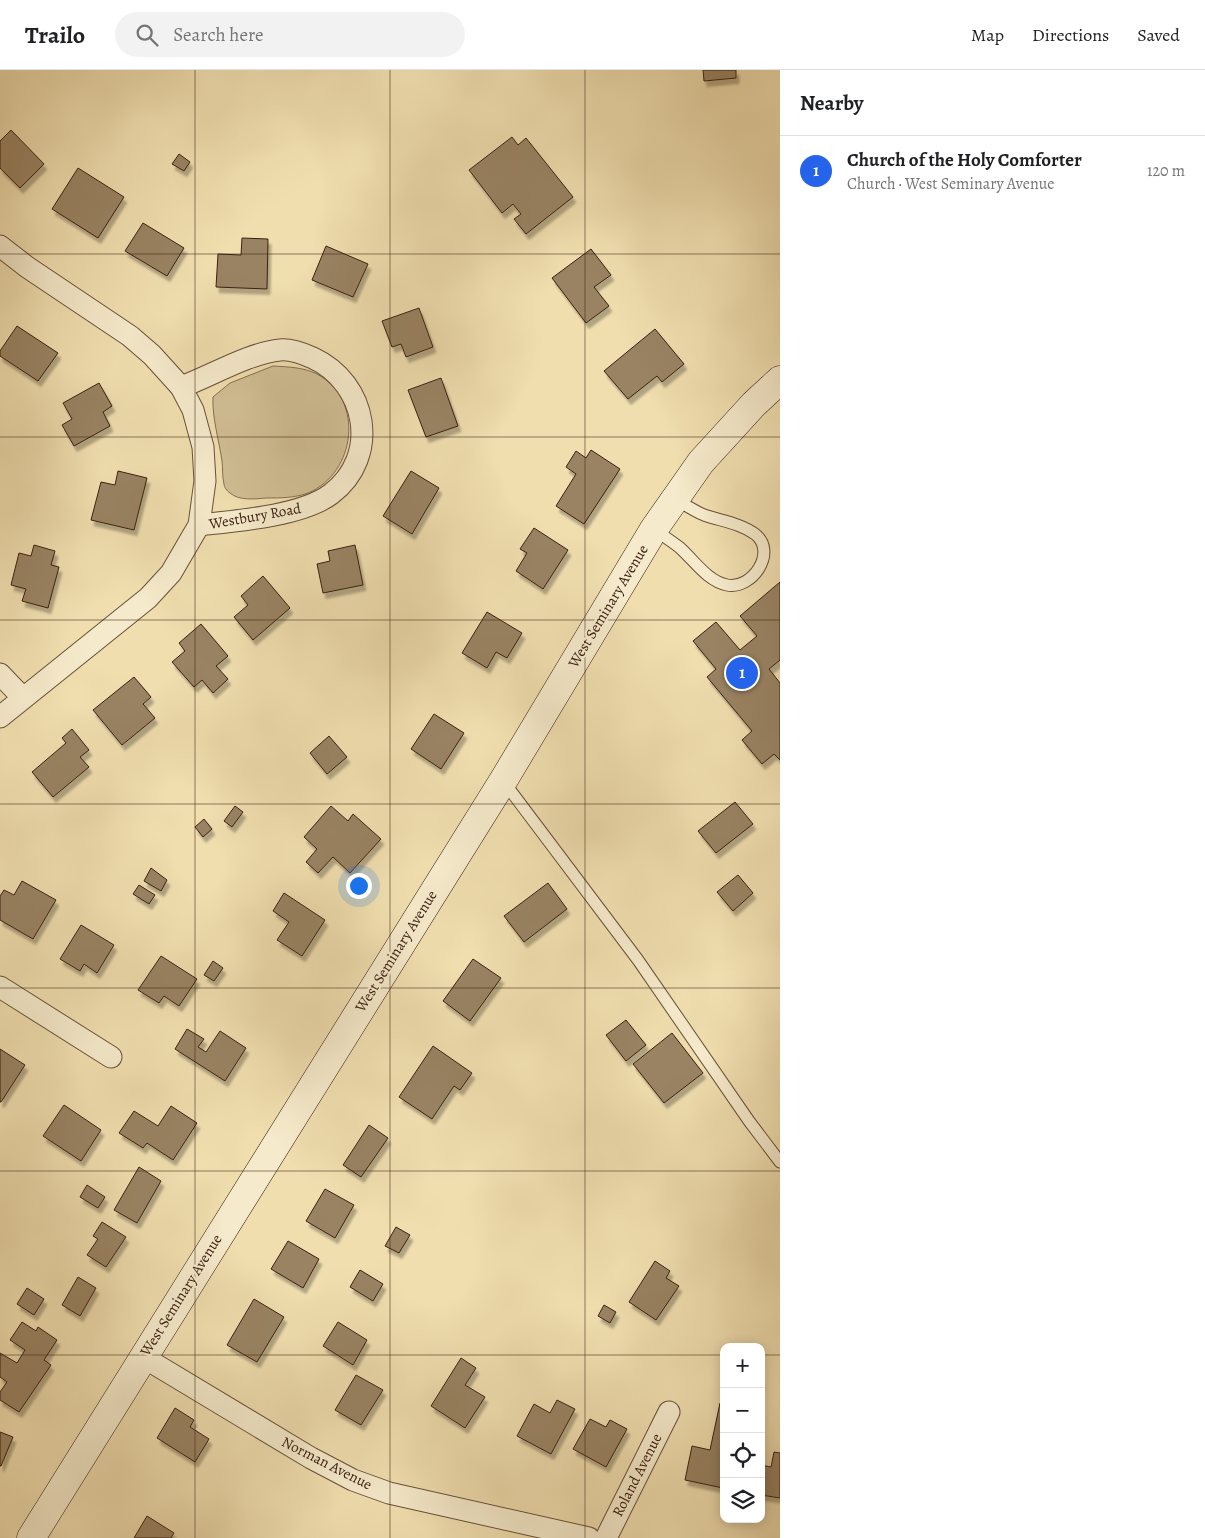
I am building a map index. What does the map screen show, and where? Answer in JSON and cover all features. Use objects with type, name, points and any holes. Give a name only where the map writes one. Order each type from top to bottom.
[{"type":"main road","name":"West Seminary Avenue","points":[[31,1538],[502,781],[674,498],[701,462],[729,430],[780,380]]},
{"type":"street","name":"Westbury Road","points":[[0,246],[27,268],[130,336],[152,355],[181,387],[193,410],[203,447],[204,481],[199,526],[172,573],[148,598],[0,717]]},
{"type":"street","name":"Westbury Road","points":[[181,387],[258,354],[282,350],[306,355],[327,364],[346,382],[358,405],[363,432],[359,454],[347,476],[332,494],[314,504],[242,520],[199,526]]},
{"type":"street","points":[[0,674],[23,698]]},
{"type":"street","points":[[0,986],[111,1057]]},
{"type":"street","name":"Norman Avenue","points":[[142,1357],[311,1458],[353,1480],[389,1493],[589,1538]]},
{"type":"street","name":"Roland Avenue","points":[[606,1538],[669,1412]]},
{"type":"lane","points":[[654,529],[679,547],[713,580],[728,585],[744,582],[758,571],[764,558],[763,543],[755,534],[741,527],[702,514],[674,498]]},
{"type":"lane","points":[[502,781],[638,960],[749,1121],[780,1162]]},
{"type":"shaded area","points":[[273,366],[312,372],[332,386],[343,401],[348,418],[348,436],[345,453],[336,470],[324,483],[308,493],[282,498],[252,499],[234,496],[224,485],[213,397],[230,383]]},
{"type":"building","points":[[703,70],[736,70],[736,78],[704,81]]},
{"type":"building","points":[[11,130],[44,164],[20,188],[0,168],[0,141]]},
{"type":"building","points":[[512,137],[518,145],[526,138],[573,197],[526,234],[514,219],[521,214],[513,204],[502,213],[469,170]]},
{"type":"building","points":[[179,154],[190,162],[184,171],[172,164]]},
{"type":"building","points":[[78,168],[124,197],[98,238],[52,209]]},
{"type":"building","points":[[143,223],[184,248],[167,276],[125,251]]},
{"type":"building","points":[[242,238],[268,239],[267,289],[216,287],[218,254],[241,255]]},
{"type":"building","points":[[326,246],[368,264],[353,297],[312,280]]},
{"type":"building","points":[[591,249],[611,275],[594,287],[609,306],[586,323],[552,278]]},
{"type":"building","points":[[419,308],[433,347],[406,357],[401,344],[392,347],[382,321]]},
{"type":"building","points":[[17,326],[58,353],[38,381],[0,356],[0,351]]},
{"type":"building","points":[[655,329],[684,364],[662,382],[657,376],[628,399],[604,371]]},
{"type":"building","points":[[441,378],[458,426],[426,437],[408,390]]},
{"type":"building","points":[[99,383],[112,406],[103,412],[110,426],[74,446],[62,425],[72,419],[63,403]]},
{"type":"building","points":[[591,450],[620,469],[584,524],[556,506],[576,474],[566,467],[576,451],[586,458]]},
{"type":"building","points":[[118,471],[147,478],[134,530],[91,520],[101,482],[115,485]]},
{"type":"building","points":[[411,471],[439,488],[412,534],[383,516]]},
{"type":"building","points":[[534,528],[568,550],[543,589],[516,571],[527,553],[520,549]]},
{"type":"building","points":[[34,545],[55,551],[51,565],[59,567],[48,608],[22,601],[26,589],[11,585],[19,553],[31,556]]},
{"type":"building","points":[[355,545],[363,585],[323,593],[317,564],[330,561],[328,551]]},
{"type":"building","points":[[263,576],[290,608],[253,640],[234,617],[248,605],[241,596]]},
{"type":"building","points":[[780,582],[780,660],[769,669],[780,683],[780,760],[774,754],[762,764],[742,740],[752,731],[707,677],[716,669],[693,641],[716,622],[740,650],[757,636],[740,616]]},
{"type":"building","points":[[487,612],[522,633],[507,658],[496,652],[487,668],[462,653]]},
{"type":"building","points":[[201,624],[228,656],[216,666],[228,679],[213,693],[202,680],[194,687],[172,662],[185,651],[179,643]]},
{"type":"building","points":[[134,677],[151,697],[143,704],[155,718],[122,745],[93,710]]},
{"type":"building","points":[[434,714],[464,733],[441,769],[411,749]]},
{"type":"building","points":[[72,729],[89,750],[80,757],[89,767],[53,797],[32,772],[66,743],[62,738]]},
{"type":"building","points":[[329,736],[347,757],[327,774],[310,753]]},
{"type":"building","points":[[735,802],[753,824],[716,853],[698,831]]},
{"type":"building","points":[[235,806],[243,812],[232,827],[224,821]]},
{"type":"building","points":[[331,806],[348,821],[353,814],[381,839],[350,873],[333,857],[318,873],[306,862],[317,849],[304,837]]},
{"type":"building","points":[[204,819],[212,829],[203,837],[195,827]]},
{"type":"building","points":[[151,868],[167,880],[161,891],[144,881]]},
{"type":"building","points":[[738,875],[753,893],[733,911],[717,892]]},
{"type":"building","points":[[22,881],[56,900],[33,939],[0,920],[0,896],[4,890],[14,895]]},
{"type":"building","points":[[548,883],[567,909],[524,942],[504,916]]},
{"type":"building","points":[[139,885],[155,895],[149,904],[133,894]]},
{"type":"building","points":[[284,893],[325,920],[302,956],[277,940],[289,922],[273,911]]},
{"type":"building","points":[[81,925],[114,945],[97,973],[84,964],[80,971],[60,959]]},
{"type":"building","points":[[161,956],[197,979],[179,1006],[164,996],[159,1003],[138,990]]},
{"type":"building","points":[[473,959],[501,978],[470,1021],[443,1001]]},
{"type":"building","points":[[213,961],[223,968],[214,981],[204,975]]},
{"type":"building","points":[[626,1020],[646,1045],[626,1061],[606,1035]]},
{"type":"building","points":[[187,1029],[204,1039],[198,1047],[206,1052],[220,1031],[246,1048],[225,1081],[175,1049]]},
{"type":"building","points":[[672,1033],[703,1073],[664,1103],[633,1064]]},
{"type":"building","points":[[433,1046],[472,1073],[460,1090],[454,1086],[432,1119],[399,1097]]},
{"type":"building","points":[[0,1049],[25,1065],[1,1102],[0,1102]]},
{"type":"building","points":[[64,1105],[101,1130],[81,1161],[43,1136]]},
{"type":"building","points":[[171,1106],[197,1123],[173,1160],[147,1143],[143,1148],[119,1133],[134,1111],[158,1126]]},
{"type":"building","points":[[369,1125],[388,1138],[361,1177],[343,1165]]},
{"type":"building","points":[[139,1167],[161,1181],[137,1223],[114,1210]]},
{"type":"building","points":[[87,1185],[105,1197],[98,1208],[80,1197]]},
{"type":"building","points":[[325,1189],[354,1205],[335,1238],[306,1221]]},
{"type":"building","points":[[102,1222],[126,1237],[106,1267],[87,1255],[98,1239],[93,1236]]},
{"type":"building","points":[[396,1227],[410,1235],[399,1253],[385,1246]]},
{"type":"building","points":[[288,1241],[319,1259],[303,1288],[271,1269]]},
{"type":"building","points":[[655,1261],[670,1271],[666,1278],[679,1286],[656,1320],[629,1302]]},
{"type":"building","points":[[360,1270],[383,1284],[373,1301],[350,1287]]},
{"type":"building","points":[[78,1277],[96,1288],[80,1316],[62,1305]]},
{"type":"building","points":[[27,1288],[44,1299],[34,1315],[17,1304]]},
{"type":"building","points":[[254,1299],[284,1317],[257,1362],[227,1345]]},
{"type":"building","points":[[604,1305],[616,1312],[610,1323],[598,1316]]},
{"type":"building","points":[[22,1322],[36,1331],[38,1327],[57,1340],[44,1360],[51,1365],[19,1412],[0,1400],[0,1392],[7,1382],[0,1377],[0,1353],[17,1363],[25,1350],[10,1340]]},
{"type":"building","points":[[338,1322],[367,1340],[353,1365],[323,1346]]},
{"type":"building","points":[[461,1358],[476,1368],[465,1385],[485,1397],[465,1428],[431,1406]]},
{"type":"building","points":[[356,1375],[383,1390],[361,1425],[335,1410]]},
{"type":"building","points":[[557,1400],[575,1409],[551,1454],[517,1436],[534,1404],[550,1413]]},
{"type":"building","points":[[720,1403],[720,1487],[685,1480],[692,1446],[710,1450]]},
{"type":"building","points":[[175,1408],[194,1420],[190,1427],[209,1439],[195,1462],[157,1438]]},
{"type":"building","points":[[590,1419],[606,1427],[610,1420],[627,1429],[606,1467],[573,1449]]},
{"type":"building","points":[[0,1432],[13,1437],[1,1466],[0,1466]]},
{"type":"building","points":[[774,1452],[780,1453],[780,1498],[765,1496],[765,1466],[771,1467]]},
{"type":"building","points":[[147,1516],[174,1533],[171,1538],[134,1538]]},
{"type":"place","name":"Church of the Holy Comforter","points":[[742,673]]}]
